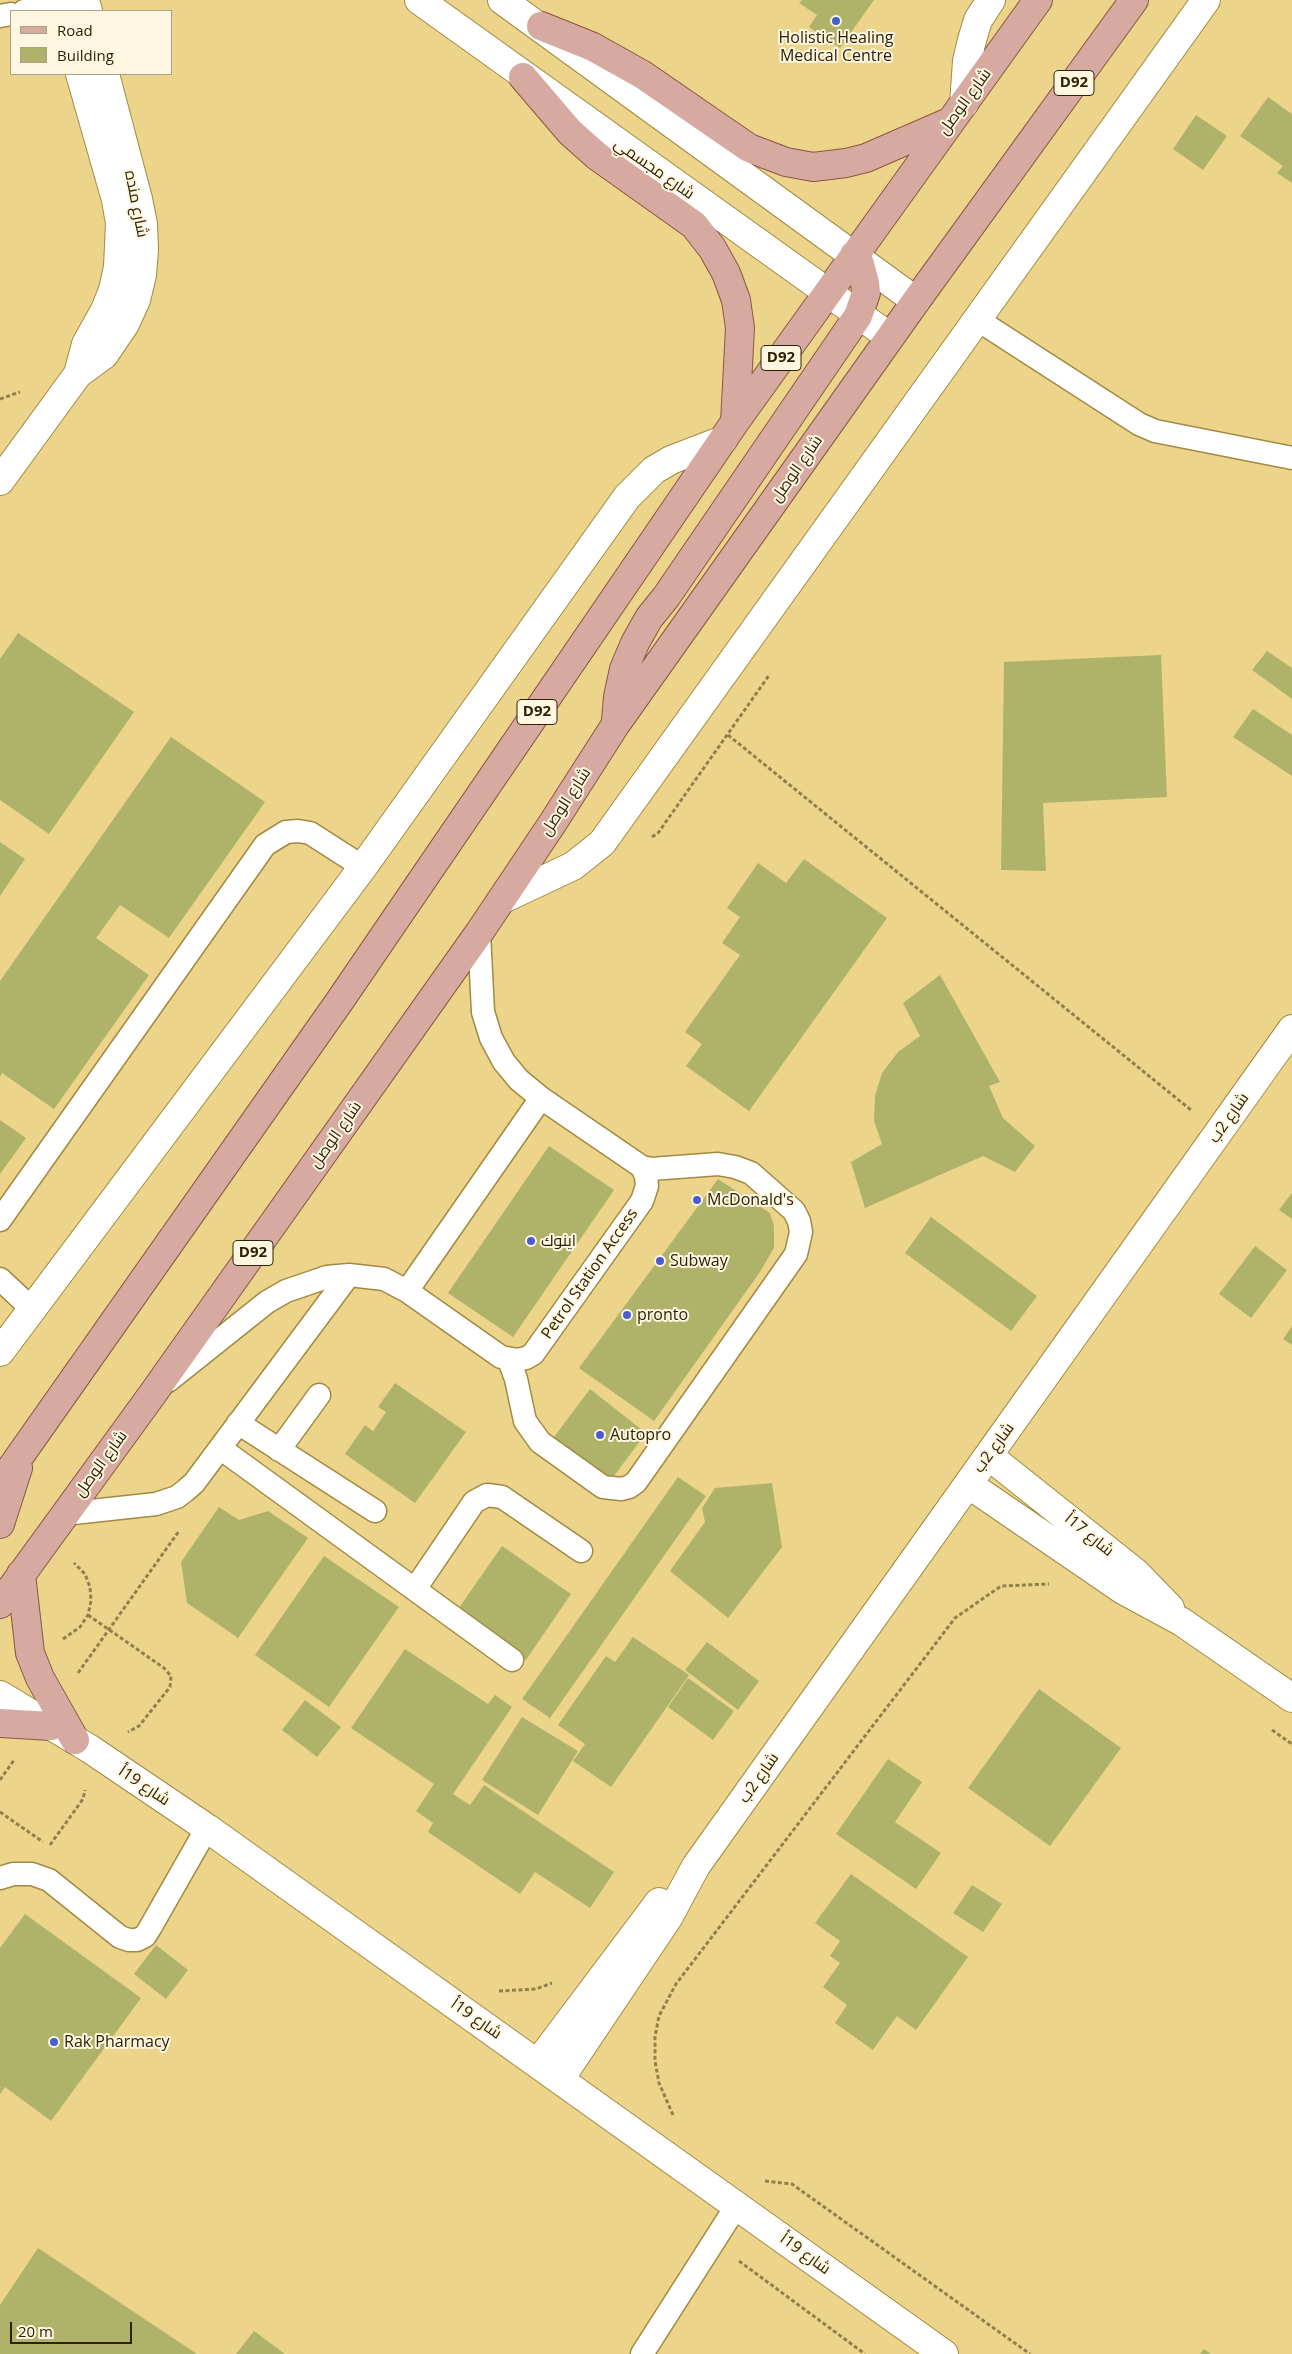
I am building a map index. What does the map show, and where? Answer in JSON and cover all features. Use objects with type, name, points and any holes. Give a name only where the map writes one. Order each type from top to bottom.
[{"type":"main road","name":"شارع الوصل","points":[[0,1484],[345,994],[729,431],[1038,0]]},
{"type":"main road","name":"شارع الوصل","points":[[0,1604],[154,1392],[479,933],[616,724],[916,301],[1134,0]]},
{"type":"main road","points":[[541,26],[593,47],[643,75],[749,148],[786,162],[813,167],[846,163],[866,158],[957,113]]},
{"type":"main road","points":[[523,77],[570,132],[597,156],[686,219],[712,248],[726,273],[736,300],[740,328],[729,431]]},
{"type":"main road","points":[[616,724],[618,697],[624,669],[635,643],[649,618],[666,597],[858,316],[863,304],[866,288],[863,273],[854,255]]},
{"type":"main road","points":[[0,1524],[24,1452]]},
{"type":"main road","points":[[21,1574],[30,1653],[40,1678],[75,1740]]},
{"type":"main road","points":[[0,1724],[51,1726]]},
{"type":"street","name":"شارع مجسمي","points":[[419,0],[523,77],[890,338]]},
{"type":"street","points":[[502,0],[541,26],[916,301]]},
{"type":"street","points":[[957,113],[967,61],[978,20],[991,0]]},
{"type":"street","points":[[502,898],[573,866],[602,843],[1206,0]]},
{"type":"street","points":[[67,4],[85,10]]},
{"type":"street","name":"شارع منده","points":[[78,374],[86,344],[105,310],[113,290],[120,245],[116,200],[80,75]]},
{"type":"street","name":"شارع منده","points":[[0,481],[78,374],[104,355],[125,324],[136,300],[143,258],[143,224],[105,75]]},
{"type":"street","points":[[0,1352],[31,1308],[363,867],[627,497],[654,470],[729,431]]},
{"type":"street","name":"شارع 2ب","points":[[560,2079],[668,1918],[696,1866],[1292,1029]]},
{"type":"street","name":"شارع 17أ","points":[[989,1456],[1136,1573],[1182,1622]]},
{"type":"street","name":"شارع 17أ","points":[[968,1484],[1123,1590],[1182,1622],[1292,1698]]},
{"type":"street","name":"شارع 19أ","points":[[0,1695],[75,1740],[207,1828],[944,2354]]},
{"type":"street","name":"شارع 2ب","points":[[538,2063],[652,1910],[696,1866]]},
{"type":"lane","points":[[30,10],[67,4]]},
{"type":"lane","points":[[978,320],[1139,424],[1155,431],[1292,458]]},
{"type":"lane","points":[[0,1220],[265,844],[286,832],[310,833],[363,867]]},
{"type":"lane","points":[[154,1392],[267,1302],[306,1283],[327,1277],[349,1275],[384,1279],[407,1291],[501,1357],[509,1360],[516,1379],[525,1420],[540,1442],[603,1487],[620,1489],[629,1487],[636,1482],[796,1254],[801,1232],[794,1210],[751,1173],[735,1167],[718,1164],[651,1169],[642,1167],[541,1098],[519,1080],[504,1062],[492,1038],[482,1003],[479,933]]},
{"type":"lane","points":[[407,1291],[541,1098]]},
{"type":"lane","name":"Petrol Station Access","points":[[509,1360],[517,1360],[533,1354],[642,1201],[647,1186],[646,1176],[642,1167]]},
{"type":"lane","points":[[64,1514],[167,1502],[177,1497],[194,1483],[349,1275]]},
{"type":"lane","points":[[0,1279],[31,1308]]},
{"type":"lane","points":[[279,1450],[319,1395]]},
{"type":"lane","points":[[238,1423],[375,1511]]},
{"type":"lane","points":[[220,1448],[512,1660]]},
{"type":"lane","points":[[415,1589],[474,1502],[486,1495],[502,1498],[581,1551]]},
{"type":"lane","points":[[0,1878],[13,1874],[32,1874],[49,1880],[120,1937],[137,1940],[145,1936],[207,1828]]},
{"type":"lane","points":[[642,2354],[737,2205]]},
{"type":"path","points":[[644,842],[658,833],[773,670]]},
{"type":"path","points":[[728,734],[1219,1132]]},
{"type":"path","points":[[78,1674],[184,1525]]},
{"type":"path","points":[[30,1653],[70,1636],[80,1627],[88,1615],[91,1602],[90,1587],[84,1574],[68,1557]]},
{"type":"path","points":[[676,2120],[659,2083],[655,2061],[655,2037],[659,2016],[676,1984],[955,1618],[1001,1586],[1056,1583]]},
{"type":"path","points":[[88,1615],[164,1668],[171,1676],[170,1686],[139,1726],[131,1732],[123,1733]]},
{"type":"path","points":[[1268,1727],[1292,1744]]},
{"type":"path","points":[[0,1780],[19,1752]]},
{"type":"path","points":[[49,1846],[83,1799],[86,1788]]},
{"type":"path","points":[[0,1812],[49,1846]]},
{"type":"path","points":[[39,1846],[49,1846]]},
{"type":"path","points":[[497,1991],[536,1989],[561,1980]]},
{"type":"path","points":[[758,2180],[792,2184],[1030,2354]]},
{"type":"building","name":"Holistic Healing Medical Centre","points":[[802,0],[874,0],[840,48],[809,27],[817,15],[799,3]]},
{"type":"building","points":[[1268,97],[1292,114],[1292,183],[1277,173],[1283,166],[1240,136]]},
{"type":"building","points":[[1196,115],[1227,136],[1203,170],[1173,149]]},
{"type":"building","points":[[18,633],[134,712],[49,834],[0,800],[0,659]]},
{"type":"building","points":[[1267,651],[1292,668],[1292,699],[1252,670]]},
{"type":"building","points":[[1161,655],[1167,797],[1043,803],[1046,871],[1001,870],[1004,662]]},
{"type":"building","points":[[1253,709],[1292,735],[1292,776],[1233,737]]},
{"type":"building","points":[[171,737],[265,802],[169,938],[120,905],[96,938],[149,975],[54,1109],[2,1073],[0,1077],[0,981]]},
{"type":"building","points":[[0,842],[25,859],[0,896]]},
{"type":"building","points":[[804,859],[887,918],[749,1111],[686,1066],[702,1044],[685,1032],[740,955],[722,943],[740,917],[727,908],[758,863],[786,883]]},
{"type":"building","points":[[940,975],[1000,1082],[989,1086],[1003,1118],[1035,1146],[1015,1172],[983,1156],[865,1208],[851,1162],[882,1144],[874,1121],[875,1096],[882,1073],[898,1052],[920,1036],[903,1003]]},
{"type":"building","points":[[0,1120],[26,1138],[0,1174]]},
{"type":"building","name":"اينوك","points":[[549,1146],[614,1190],[513,1337],[448,1293]]},
{"type":"building","points":[[718,1179],[770,1213],[774,1226],[774,1248],[760,1272],[654,1421],[579,1368]]},
{"type":"building","points":[[1292,1193],[1292,1219],[1279,1210]]},
{"type":"building","points":[[931,1217],[1037,1296],[1011,1331],[905,1253]]},
{"type":"building","points":[[1255,1246],[1287,1270],[1251,1318],[1219,1294]]},
{"type":"building","points":[[1292,1326],[1292,1345],[1283,1339]]},
{"type":"building","points":[[395,1383],[466,1432],[415,1503],[345,1454],[365,1425],[373,1431],[386,1412],[378,1407]]},
{"type":"building","name":"Autopro","points":[[590,1389],[646,1433],[611,1480],[554,1437]]},
{"type":"building","points":[[678,1477],[706,1496],[550,1718],[522,1699]]},
{"type":"building","points":[[772,1483],[782,1547],[728,1618],[670,1571],[705,1522],[702,1508],[715,1488]]},
{"type":"building","points":[[219,1507],[239,1520],[268,1511],[308,1538],[238,1638],[187,1603],[181,1562]]},
{"type":"building","points":[[502,1546],[571,1594],[526,1660],[456,1612]]},
{"type":"building","points":[[324,1556],[399,1607],[329,1707],[255,1655]]},
{"type":"building","points":[[633,1637],[689,1675],[611,1787],[573,1761],[585,1744],[558,1725],[606,1656],[615,1662]]},
{"type":"building","points":[[707,1642],[759,1681],[738,1710],[685,1670]]},
{"type":"building","points":[[405,1649],[488,1704],[495,1695],[512,1707],[453,1794],[470,1805],[484,1785],[614,1872],[590,1908],[535,1872],[520,1894],[428,1832],[433,1823],[416,1811],[434,1784],[351,1728]]},
{"type":"building","points":[[688,1678],[734,1711],[713,1740],[668,1707]]},
{"type":"building","points":[[1039,1689],[1121,1748],[1050,1846],[968,1788]]},
{"type":"building","points":[[305,1700],[341,1727],[317,1757],[282,1730]]},
{"type":"building","points":[[522,1717],[578,1751],[538,1815],[482,1780]]},
{"type":"building","points":[[888,1759],[922,1782],[895,1822],[941,1853],[916,1889],[836,1834]]},
{"type":"building","points":[[851,1874],[968,1957],[916,2030],[897,2016],[873,2050],[835,2023],[847,2005],[823,1987],[840,1963],[830,1956],[840,1941],[815,1923]]},
{"type":"building","points":[[972,1885],[1002,1904],[983,1932],[953,1913]]},
{"type":"building","name":"Rak Pharmacy","points":[[25,1914],[141,1998],[51,2121],[5,2087],[0,2094],[0,1948]]},
{"type":"building","points":[[156,1945],[188,1970],[166,1999],[134,1974]]},
{"type":"building","points":[[38,2248],[197,2354],[0,2354],[0,2305]]},
{"type":"building","points":[[254,2331],[285,2354],[236,2354]]},
{"type":"building","points":[[1204,2349],[1211,2354],[1200,2354]]},
{"type":"place","name":"Holistic Healing Medical Centre","points":[[836,21]]},
{"type":"place","name":"McDonald's","points":[[697,1200]]},
{"type":"place","name":"اينوك","points":[[531,1241]]},
{"type":"place","name":"Subway","points":[[660,1261]]},
{"type":"place","name":"pronto","points":[[627,1315]]},
{"type":"place","name":"Autopro","points":[[600,1435]]},
{"type":"place","name":"Rak Pharmacy","points":[[54,2042]]}]
